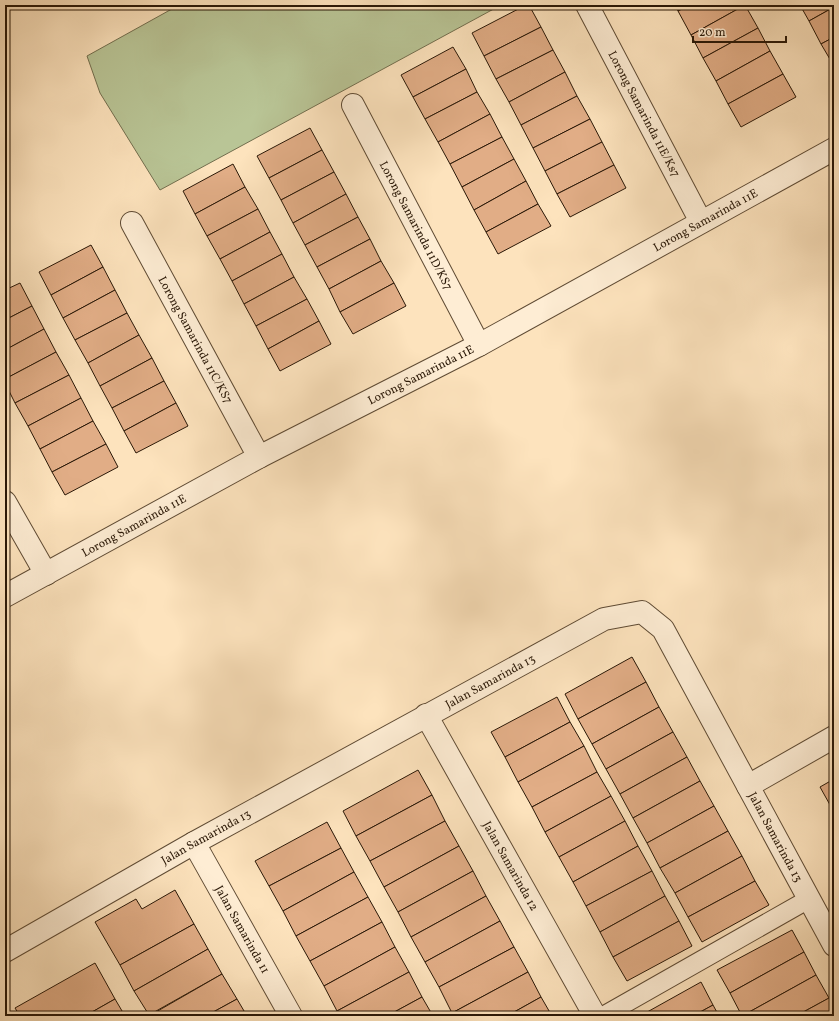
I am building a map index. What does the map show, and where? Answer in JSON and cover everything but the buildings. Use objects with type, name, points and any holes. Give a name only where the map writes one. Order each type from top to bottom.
[{"type":"street","name":"Lorong Samarinda 11E/Ks7","points":[[587,5],[701,222]]},
{"type":"street","name":"Lorong Samarinda 11D/KS7","points":[[353,105],[479,345]]},
{"type":"street","name":"Lorong Samarinda 11E","points":[[5,596],[259,457],[479,345],[834,149]]},
{"type":"street","name":"Lorong Samarinda 11C/KS7","points":[[132,223],[259,457]]},
{"type":"street","points":[[5,502],[46,574]]},
{"type":"street","name":"Jalan Samarinda 13","points":[[5,951],[194,843],[604,619],[642,612],[663,629],[834,945]]},
{"type":"street","name":"Jalan Samarinda 12","points":[[426,715],[595,1016]]},
{"type":"street","points":[[748,786],[834,737]]},
{"type":"street","name":"Jalan Samarinda 11","points":[[194,843],[291,1016]]},
{"type":"lane","points":[[602,1016],[809,899]]},
{"type":"green space","points":[[179,5],[501,5],[160,190],[100,93],[87,56]]}]
